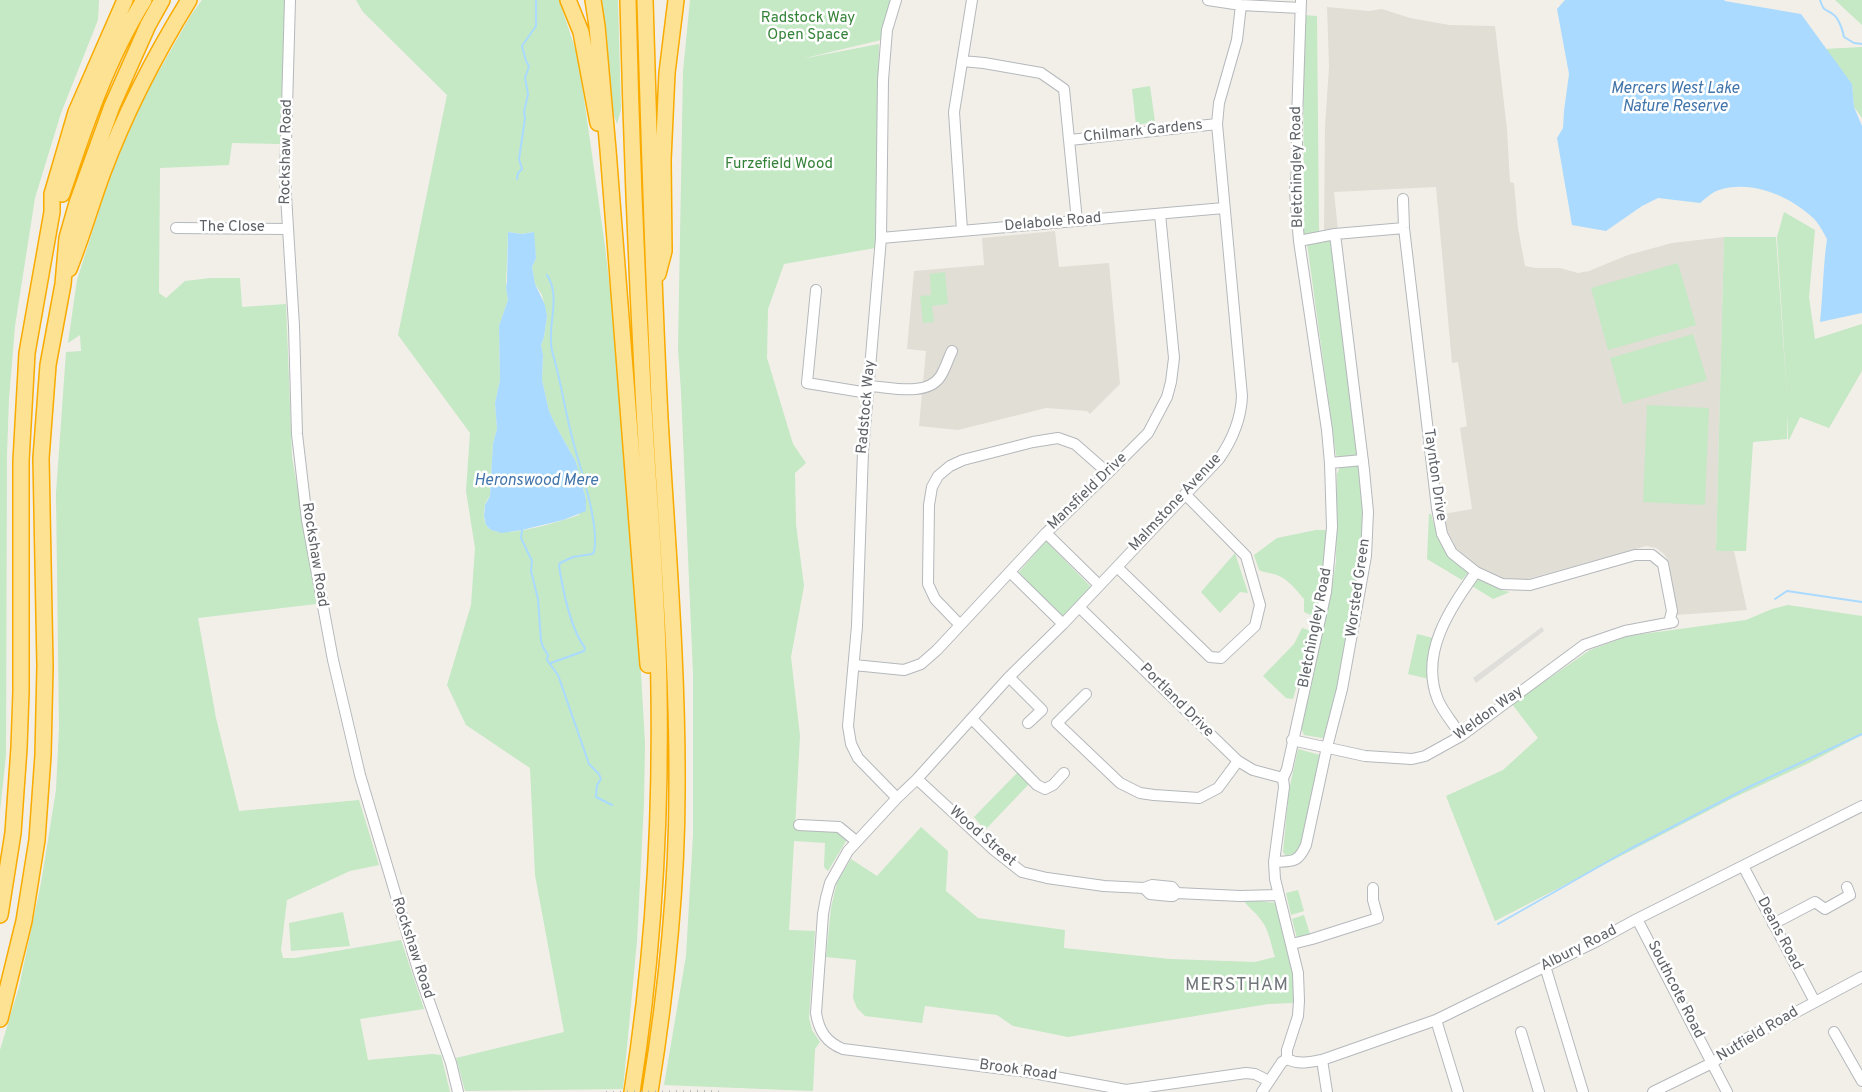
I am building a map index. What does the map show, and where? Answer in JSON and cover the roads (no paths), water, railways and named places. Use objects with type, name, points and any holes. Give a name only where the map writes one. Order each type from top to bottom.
[{"type":"highway","points":[[0,915],[13,833],[20,748],[22,692],[21,462],[27,353],[52,212],[52,194],[76,112],[125,0]]},
{"type":"highway","points":[[52,212],[62,196],[86,121],[129,23],[144,0]]},
{"type":"highway","points":[[0,1019],[22,931],[37,840],[43,755],[42,458],[48,365],[63,284],[67,238],[77,203],[112,106],[148,25],[162,0]]},
{"type":"highway","points":[[63,284],[80,242],[103,172],[136,94],[189,0]]},
{"type":"highway","points":[[568,0],[581,32],[596,119],[608,150]]},
{"type":"highway","points":[[593,0],[608,150],[642,571],[651,718],[659,765]]},
{"type":"highway","points":[[628,0],[638,283],[658,644],[659,765],[651,926],[640,1037],[632,1092]]},
{"type":"highway","points":[[645,0],[654,285],[672,619],[677,791],[675,869],[669,945],[661,1022],[650,1092]]},
{"type":"highway","points":[[654,285],[664,251],[663,160],[667,73],[676,0]]},
{"type":"street","name":"Rockshaw Road","points":[[290,0],[285,179],[298,449],[307,520],[324,619],[360,775],[419,973],[458,1088]]},
{"type":"street","name":"Radstock Way","points":[[896,0],[887,30],[883,80],[881,238],[863,451],[860,579],[848,719],[851,744],[854,752],[862,764],[897,798]]},
{"type":"street","points":[[962,230],[954,112],[972,0]]},
{"type":"street","points":[[1208,0],[1241,5],[1300,4]]},
{"type":"street","name":"Bletchingley Road","points":[[1262,1092],[1282,1062],[1287,1059],[1287,1050],[1298,1016],[1298,973],[1275,879],[1274,862],[1284,787],[1283,778],[1287,769],[1326,592],[1332,527],[1330,463],[1316,346],[1299,241],[1295,191],[1300,4]]},
{"type":"street","name":"Malmstone Avenue","points":[[827,1040],[818,1024],[816,1014],[823,914],[830,883],[840,863],[856,841],[917,779],[1008,677],[1063,624],[1219,459],[1228,446],[1239,422],[1242,396],[1238,339],[1217,124],[1219,103],[1237,40],[1241,5]]},
{"type":"street","points":[[962,61],[1041,73],[1064,89],[1077,221]]},
{"type":"street","name":"Chilmark Gardens","points":[[1070,140],[1217,124]]},
{"type":"street","name":"Taynton Drive","points":[[1403,199],[1404,228],[1437,508],[1442,534],[1452,554],[1476,572],[1502,584],[1530,585],[1635,555],[1652,555],[1663,564],[1672,612],[1672,622]]},
{"type":"street","name":"Delabole Road","points":[[881,238],[1224,208]]},
{"type":"street","name":"Mansfield Drive","points":[[854,666],[895,670],[913,668],[921,664],[1046,533],[1148,433],[1162,408],[1171,382],[1174,358],[1160,214]]},
{"type":"street","name":"The Close","points":[[176,228],[288,229]]},
{"type":"street","points":[[1299,241],[1335,234],[1404,228]]},
{"type":"street","name":"Worsted Green","points":[[1274,862],[1292,861],[1301,857],[1306,845],[1327,747],[1342,689],[1366,556],[1368,512],[1363,460],[1335,234]]},
{"type":"street","points":[[816,290],[807,383],[868,389],[918,389],[929,386],[940,377],[952,351]]},
{"type":"street","points":[[960,625],[934,599],[928,584],[929,505],[932,486],[938,476],[950,466],[963,460],[1033,442],[1058,438],[1075,444],[1108,474]]},
{"type":"street","points":[[1330,463],[1363,460]]},
{"type":"street","points":[[1117,567],[1210,657],[1221,658],[1255,626],[1260,604],[1246,556],[1185,494]]},
{"type":"street","points":[[1046,533],[1099,585]]},
{"type":"street","points":[[1010,572],[1063,624]]},
{"type":"street","points":[[1461,736],[1438,702],[1432,682],[1432,659],[1438,634],[1476,572]]},
{"type":"street","name":"Portland Drive","points":[[1079,607],[1238,761],[1253,770],[1283,778]]},
{"type":"street","name":"Weldon Way","points":[[1292,740],[1365,756],[1412,759],[1425,756],[1461,736],[1584,645],[1625,631],[1672,622]]},
{"type":"street","points":[[1008,677],[1042,710],[1028,723]]},
{"type":"street","points":[[1086,694],[1057,723],[1112,776],[1129,788],[1154,795],[1199,798],[1218,788],[1238,761]]},
{"type":"street","points":[[972,719],[1037,785],[1045,788],[1053,785],[1064,773]]},
{"type":"street","name":"Wood Street","points":[[917,779],[994,850],[1022,872],[1047,878],[1104,886],[1144,888],[1150,894],[1173,896],[1176,893],[1240,896],[1279,895]]},
{"type":"street","name":"Albury Road","points":[[1287,1059],[1305,1063],[1322,1060],[1436,1020],[1862,806]]},
{"type":"street","points":[[799,825],[839,827],[856,841]]},
{"type":"street","name":"Deans Road","points":[[1743,866],[1815,1002]]},
{"type":"street","points":[[1774,924],[1815,902],[1825,909],[1850,895],[1847,887]]},
{"type":"street","points":[[1292,944],[1378,918],[1373,900],[1373,888]]},
{"type":"street","name":"Southcote Road","points":[[1638,919],[1727,1092]]},
{"type":"street","points":[[1545,966],[1583,1092]]},
{"type":"street","name":"Nutfield Road","points":[[1653,1092],[1712,1062],[1744,1040],[1862,977]]},
{"type":"street","points":[[1436,1020],[1458,1092]]},
{"type":"street","points":[[1520,1032],[1539,1092]]},
{"type":"street","points":[[1834,1032],[1862,1081]]},
{"type":"street","name":"Brook Road","points":[[827,1040],[842,1049],[1028,1072],[1126,1090],[1246,1073],[1254,1074],[1269,1081]]},
{"type":"street","points":[[1322,1060],[1328,1092]]},
{"type":"water","name":"Mercers West Lake Nature Reserve","points":[[1565,0],[1724,0],[1801,14],[1852,84],[1854,107],[1862,126],[1862,313],[1820,322],[1827,239],[1812,217],[1802,209],[1780,196],[1756,188],[1731,187],[1716,191],[1700,203],[1658,198],[1642,206],[1606,231],[1572,225],[1557,138],[1563,128],[1569,74],[1557,9]]},
{"type":"water","name":"Heronswood Mere","points":[[508,232],[522,234],[534,232],[536,258],[532,267],[535,284],[545,305],[547,316],[541,345],[543,355],[542,380],[549,411],[576,462],[586,499],[586,511],[563,520],[502,533],[491,530],[486,525],[484,516],[485,505],[490,496],[493,443],[497,429],[495,403],[500,380],[499,326],[508,300],[506,287]]},
{"type":"waterway","points":[[517,179],[518,173],[522,169],[519,159],[528,94],[525,78],[529,66],[522,46],[536,26],[536,0]]},
{"type":"waterway","points":[[1820,0],[1824,9],[1838,19],[1844,37],[1854,43],[1862,44]]},
{"type":"waterway","points":[[547,275],[551,284],[554,303],[551,332],[552,351],[591,509],[595,539],[594,552],[592,554],[573,557],[560,563],[559,566],[568,609],[575,630],[585,648],[584,651],[551,663]]},
{"type":"waterway","points":[[522,530],[521,538],[532,561],[531,571],[538,599],[541,641],[548,655],[547,660],[558,675],[589,764],[599,774],[601,779],[597,785],[596,797],[612,805]]},
{"type":"waterway","points":[[1775,599],[1787,591],[1862,602]]},
{"type":"waterway","points":[[1498,924],[1628,850],[1749,787],[1862,734]]},
{"type":"railway","points":[[606,1092],[725,1092]]},
{"type":"district","name":"MERSTHAM","points":[[1237,986]]},
{"type":"park label","name":"Radstock Way Open Space","points":[[808,28]]},
{"type":"park label","name":"Furzefield Wood","points":[[779,165]]}]
